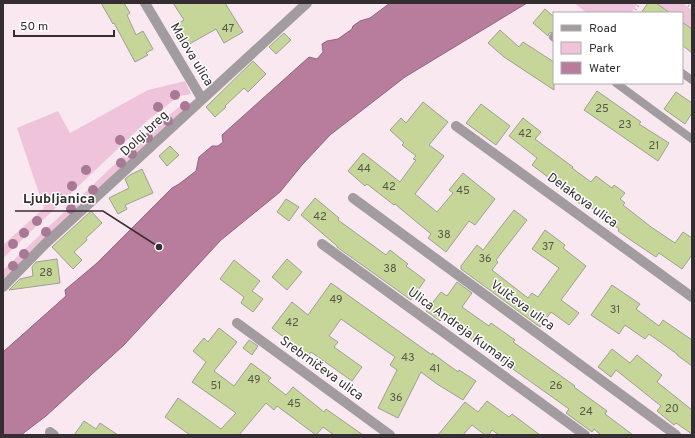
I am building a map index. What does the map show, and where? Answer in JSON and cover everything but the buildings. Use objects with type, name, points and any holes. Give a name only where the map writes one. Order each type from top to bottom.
[{"type":"street","name":"Malova ulica","points":[[145,3],[202,99]]},
{"type":"street","name":"Dolgi breg","points":[[3,287],[45,244],[307,3]]},
{"type":"street","name":"Delakova ulica","points":[[456,126],[692,297]]},
{"type":"street","name":"Vulčeva ulica","points":[[353,198],[676,435]]},
{"type":"street","name":"Ulica Andreja Kumarja","points":[[322,244],[585,435]]},
{"type":"street","name":"Srebrničeva ulica","points":[[237,323],[390,435]]},
{"type":"lane","points":[[683,74],[692,80]]},
{"type":"lane","points":[[617,84],[692,139]]},
{"type":"path","points":[[634,12],[640,3]]},
{"type":"path","points":[[685,3],[692,8]]},
{"type":"green space","points":[[574,3],[638,3],[632,12],[586,12]]},
{"type":"green space","points":[[656,3],[682,3],[692,10],[692,29],[683,23],[683,12],[669,12]]},
{"type":"green space","points":[[185,81],[191,94],[179,96],[148,120],[3,258],[3,245],[44,208],[17,128],[58,111],[70,133],[148,90]]},
{"type":"green space","points":[[193,102],[3,282],[3,270],[153,128],[183,104]]},
{"type":"water","points":[[390,3],[527,3],[405,77],[330,135],[302,165],[280,192],[221,240],[124,345],[46,416],[21,435],[3,435],[3,352],[66,296],[65,290],[97,263],[172,188],[196,171],[199,157],[212,146],[218,146],[223,142],[222,135],[309,57],[317,59],[323,52],[322,44],[327,41],[338,39],[360,21],[370,18]]},
{"type":"place","name":"Ljubljanica","points":[[159,247]]}]
